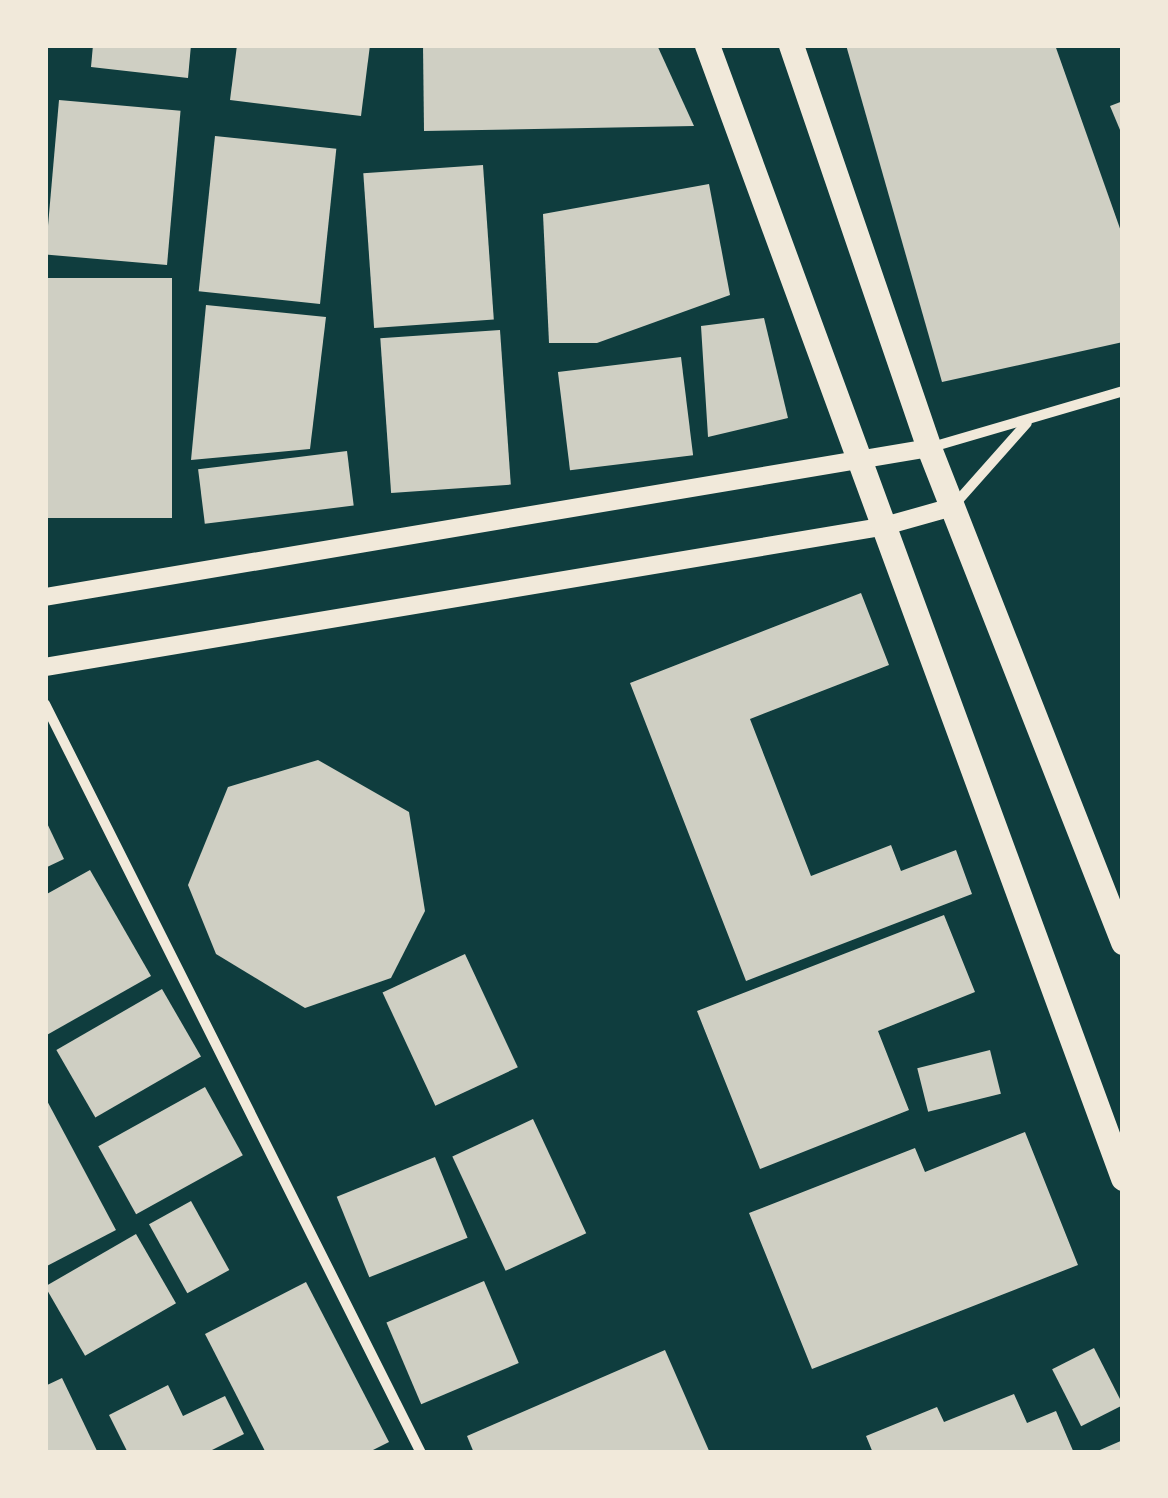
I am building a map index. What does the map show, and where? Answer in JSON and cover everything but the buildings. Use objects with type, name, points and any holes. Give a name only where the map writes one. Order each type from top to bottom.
[{"type":"main road","points":[[707,45],[863,461],[880,526],[1123,1178]]},
{"type":"main road","points":[[790,45],[929,448],[1123,942]]},
{"type":"street","points":[[45,597],[863,461],[1028,423],[1123,391]]},
{"type":"street","points":[[45,667],[880,526],[952,507],[1028,423]]},
{"type":"street","points":[[45,704],[421,1453]]}]
